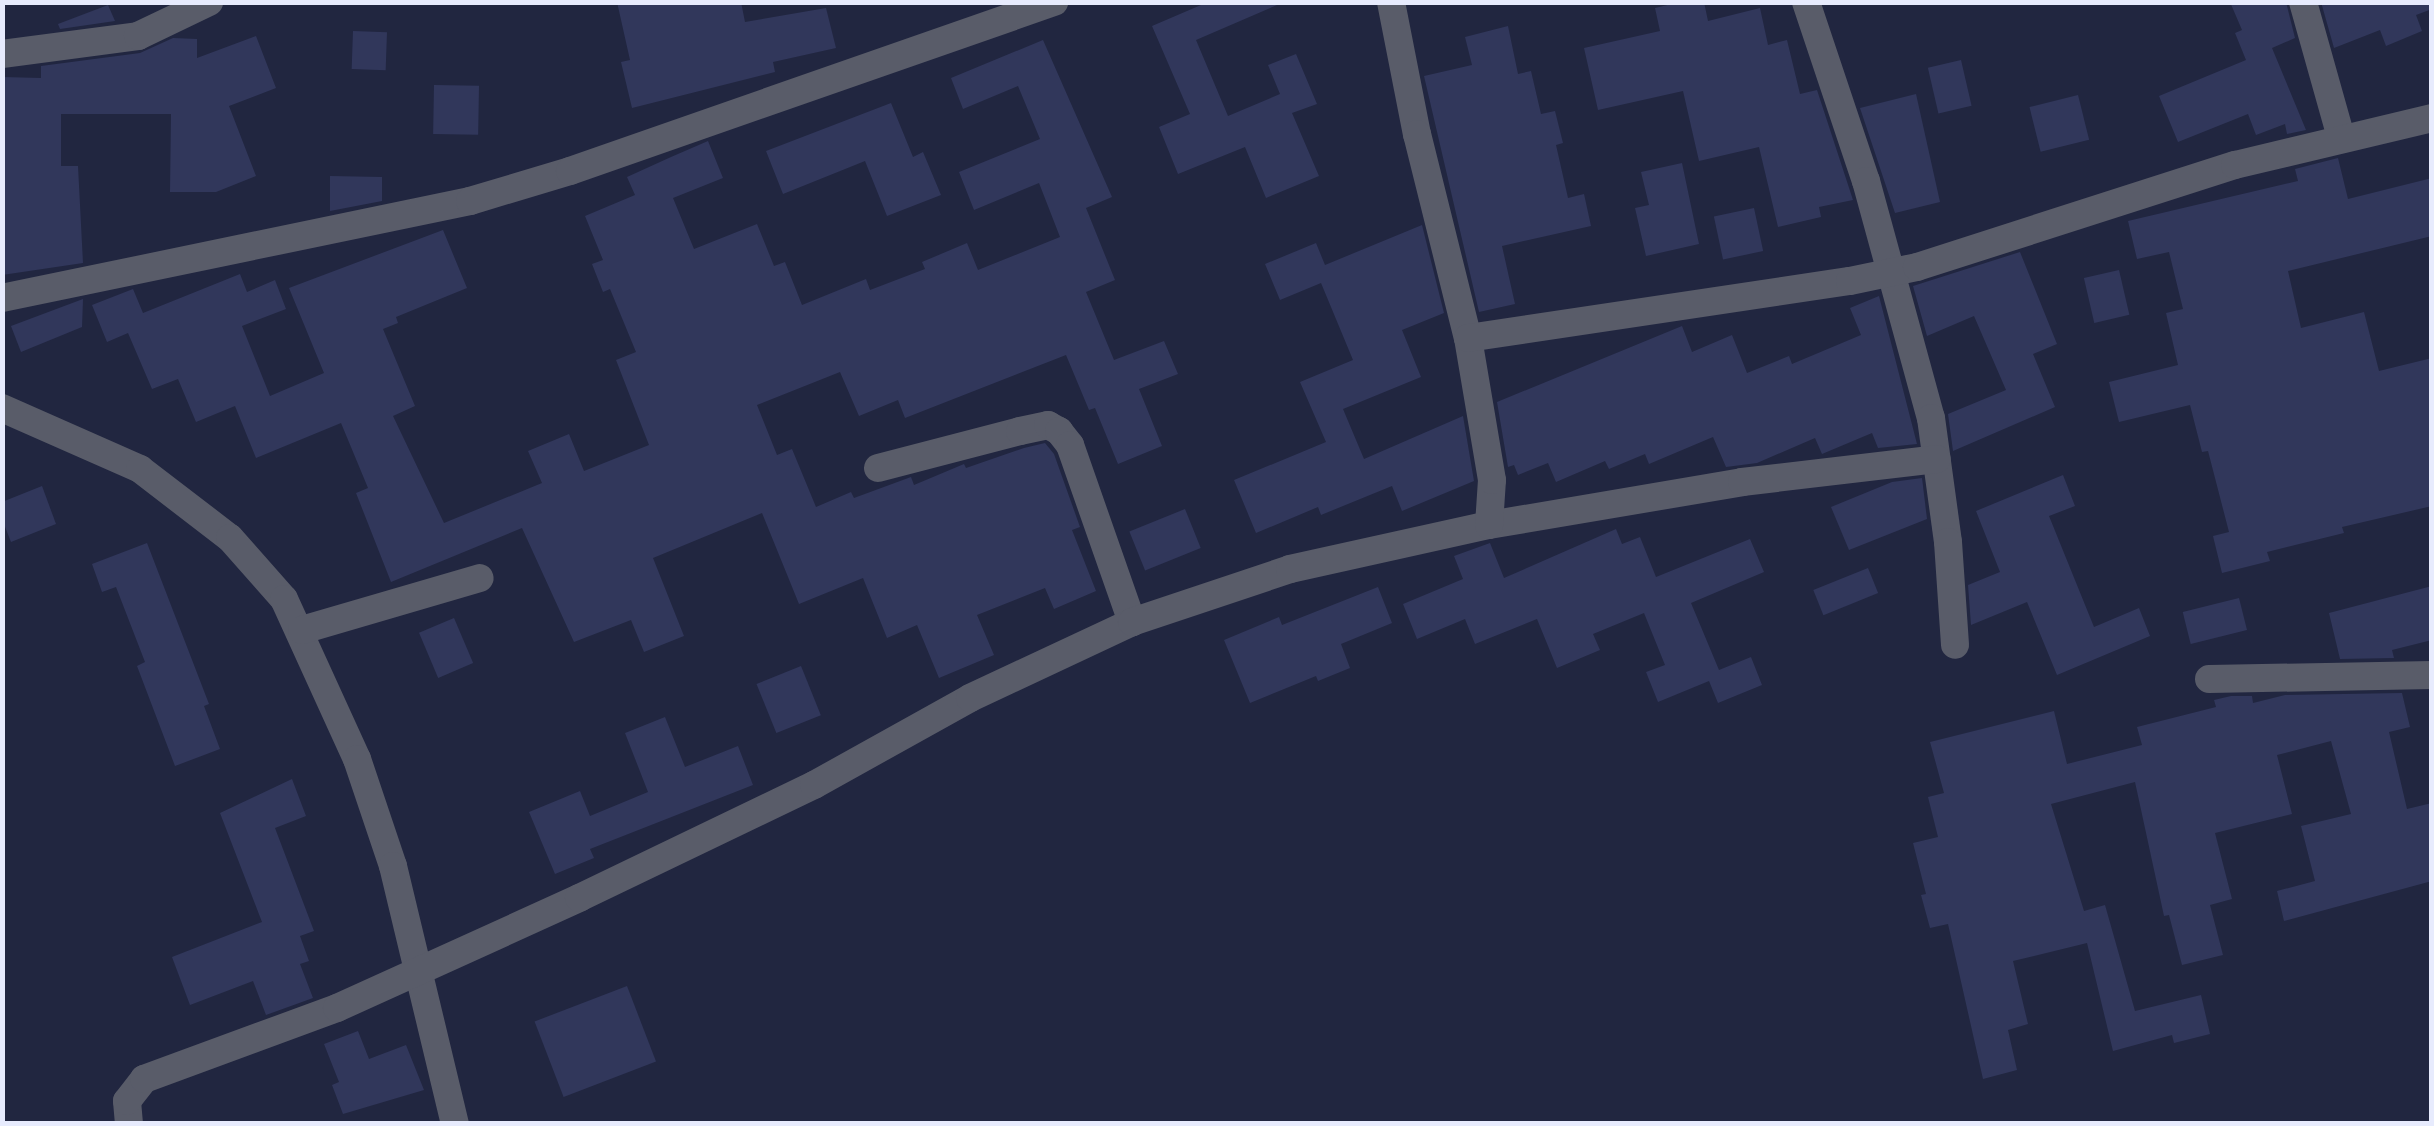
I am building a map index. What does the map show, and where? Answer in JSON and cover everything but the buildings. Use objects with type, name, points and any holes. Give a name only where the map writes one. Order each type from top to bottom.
[{"type":"street","points":[[2,54],[138,36],[208,2]]},
{"type":"street","points":[[2,298],[470,200],[570,172],[1054,2]]},
{"type":"street","points":[[1391,2],[1417,134],[1468,338],[1492,480],[1490,525]]},
{"type":"street","points":[[1806,2],[1892,272],[1931,418],[1955,644]]},
{"type":"street","points":[[2303,2],[2341,137]]},
{"type":"street","points":[[1468,338],[1892,272],[2341,137],[2432,118]]},
{"type":"street","points":[[2,408],[140,468],[230,538],[307,629],[426,966],[455,1124]]},
{"type":"street","points":[[878,468],[1034,428],[1048,426],[1059,430],[1070,445],[1132,622]]},
{"type":"street","points":[[129,1124],[127,1101],[144,1079],[336,1008],[470,947],[814,785],[970,698],[1132,622],[1290,569],[1490,525],[1742,482],[1937,459]]},
{"type":"street","points":[[307,629],[359,610],[480,578]]},
{"type":"street","points":[[2209,679],[2432,675]]}]
